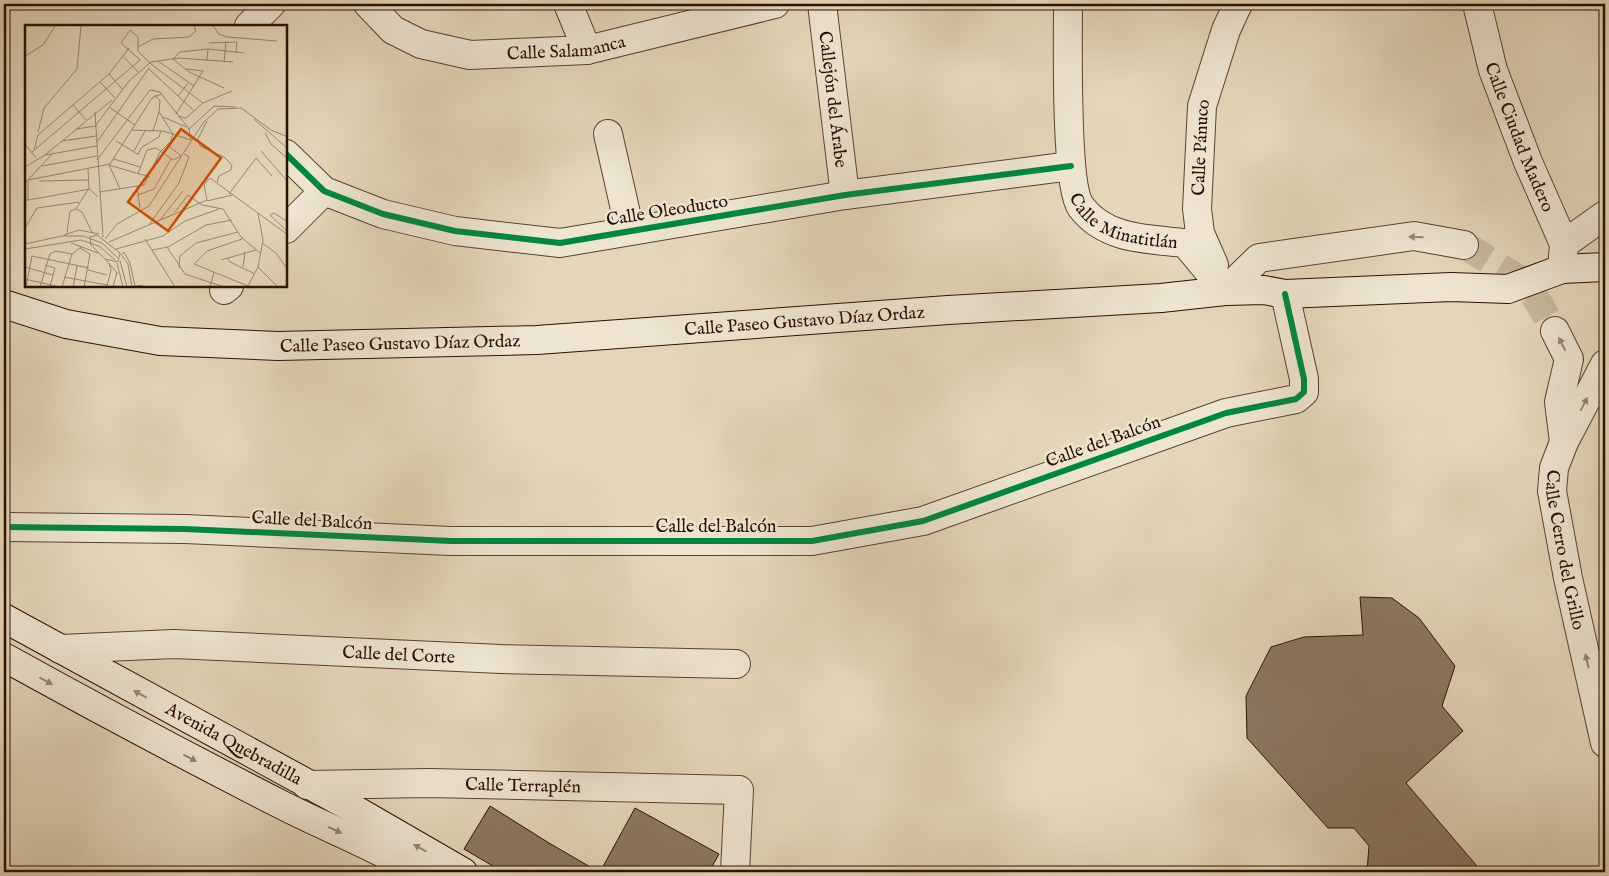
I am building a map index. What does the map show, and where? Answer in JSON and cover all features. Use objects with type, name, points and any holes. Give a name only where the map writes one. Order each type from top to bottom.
[{"type":"street","points":[[250,25],[271,4]]},
{"type":"street","name":"Calle Salamanca","points":[[368,4],[394,30],[421,44],[470,55],[587,50],[775,4]]},
{"type":"street","points":[[568,4],[587,50]]},
{"type":"street","name":"Callejón del Árabe","points":[[822,4],[846,196]]},
{"type":"street","name":"Calle Minatitlán","points":[[1068,4],[1071,166],[1080,205],[1088,214],[1108,229],[1127,238],[1185,243],[1225,291]]},
{"type":"street","name":"Calle Pánuco","points":[[1225,291],[1200,233],[1196,209],[1202,106],[1226,30],[1238,4]]},
{"type":"street","name":"Calle Ciudad Madero","points":[[1478,4],[1493,70],[1563,256]]},
{"type":"street","points":[[608,134],[630,231]]},
{"type":"street","name":"Calle Oleoducto","points":[[288,156],[324,190],[383,214],[455,231],[560,242],[846,196],[1071,166]]},
{"type":"street","points":[[288,227],[324,190]]},
{"type":"street","points":[[1563,256],[1605,215]]},
{"type":"street","points":[[1225,291],[1259,258],[1414,236],[1464,245]]},
{"type":"street","name":"Calle Paseo Gustavo Díaz Ordaz","points":[[4,304],[66,324],[160,341],[278,346],[537,340],[948,310],[1161,298],[1225,291],[1264,290],[1285,294],[1451,287],[1508,289],[1563,256],[1605,267]]},
{"type":"street","name":"Calle del Balcón","points":[[4,527],[185,529],[451,541],[812,541],[923,521],[1226,413],[1296,399],[1304,392],[1304,380],[1285,294]]},
{"type":"street","points":[[1555,331],[1569,359],[1559,402],[1564,442]]},
{"type":"street","name":"Calle Cerro del Grillo","points":[[1605,364],[1564,442],[1554,468],[1552,491],[1568,578],[1605,743]]},
{"type":"street","name":"Avenida Quebradilla","points":[[4,618],[462,872]]},
{"type":"street","name":"Calle del Corte","points":[[60,650],[174,644],[502,659],[736,664]]},
{"type":"street","name":"Avenida Quebradilla","points":[[4,657],[147,736],[285,807],[386,853],[418,872]]},
{"type":"street","name":"Calle Terraplén","points":[[307,785],[429,783],[739,790],[735,872]]},
{"type":"building","points":[[1360,597],[1392,598],[1419,618],[1455,666],[1442,706],[1463,731],[1406,783],[1482,872],[1367,872],[1369,846],[1354,828],[1328,828],[1247,738],[1246,696],[1271,647],[1304,637],[1363,635]]},
{"type":"building","points":[[490,806],[599,872],[503,872],[464,849]]},
{"type":"building","points":[[635,808],[719,854],[709,872],[600,872]]},
{"type":"tunnel","points":[[1464,245],[1519,279],[1534,295],[1555,331]]},
{"type":"cycle path","points":[[288,156],[324,191],[383,214],[455,231],[560,243],[845,195],[1071,166]]},
{"type":"cycle path","points":[[4,527],[185,529],[451,541],[812,541],[923,521],[1226,413],[1296,399],[1304,392],[1304,379],[1285,294]]}]
